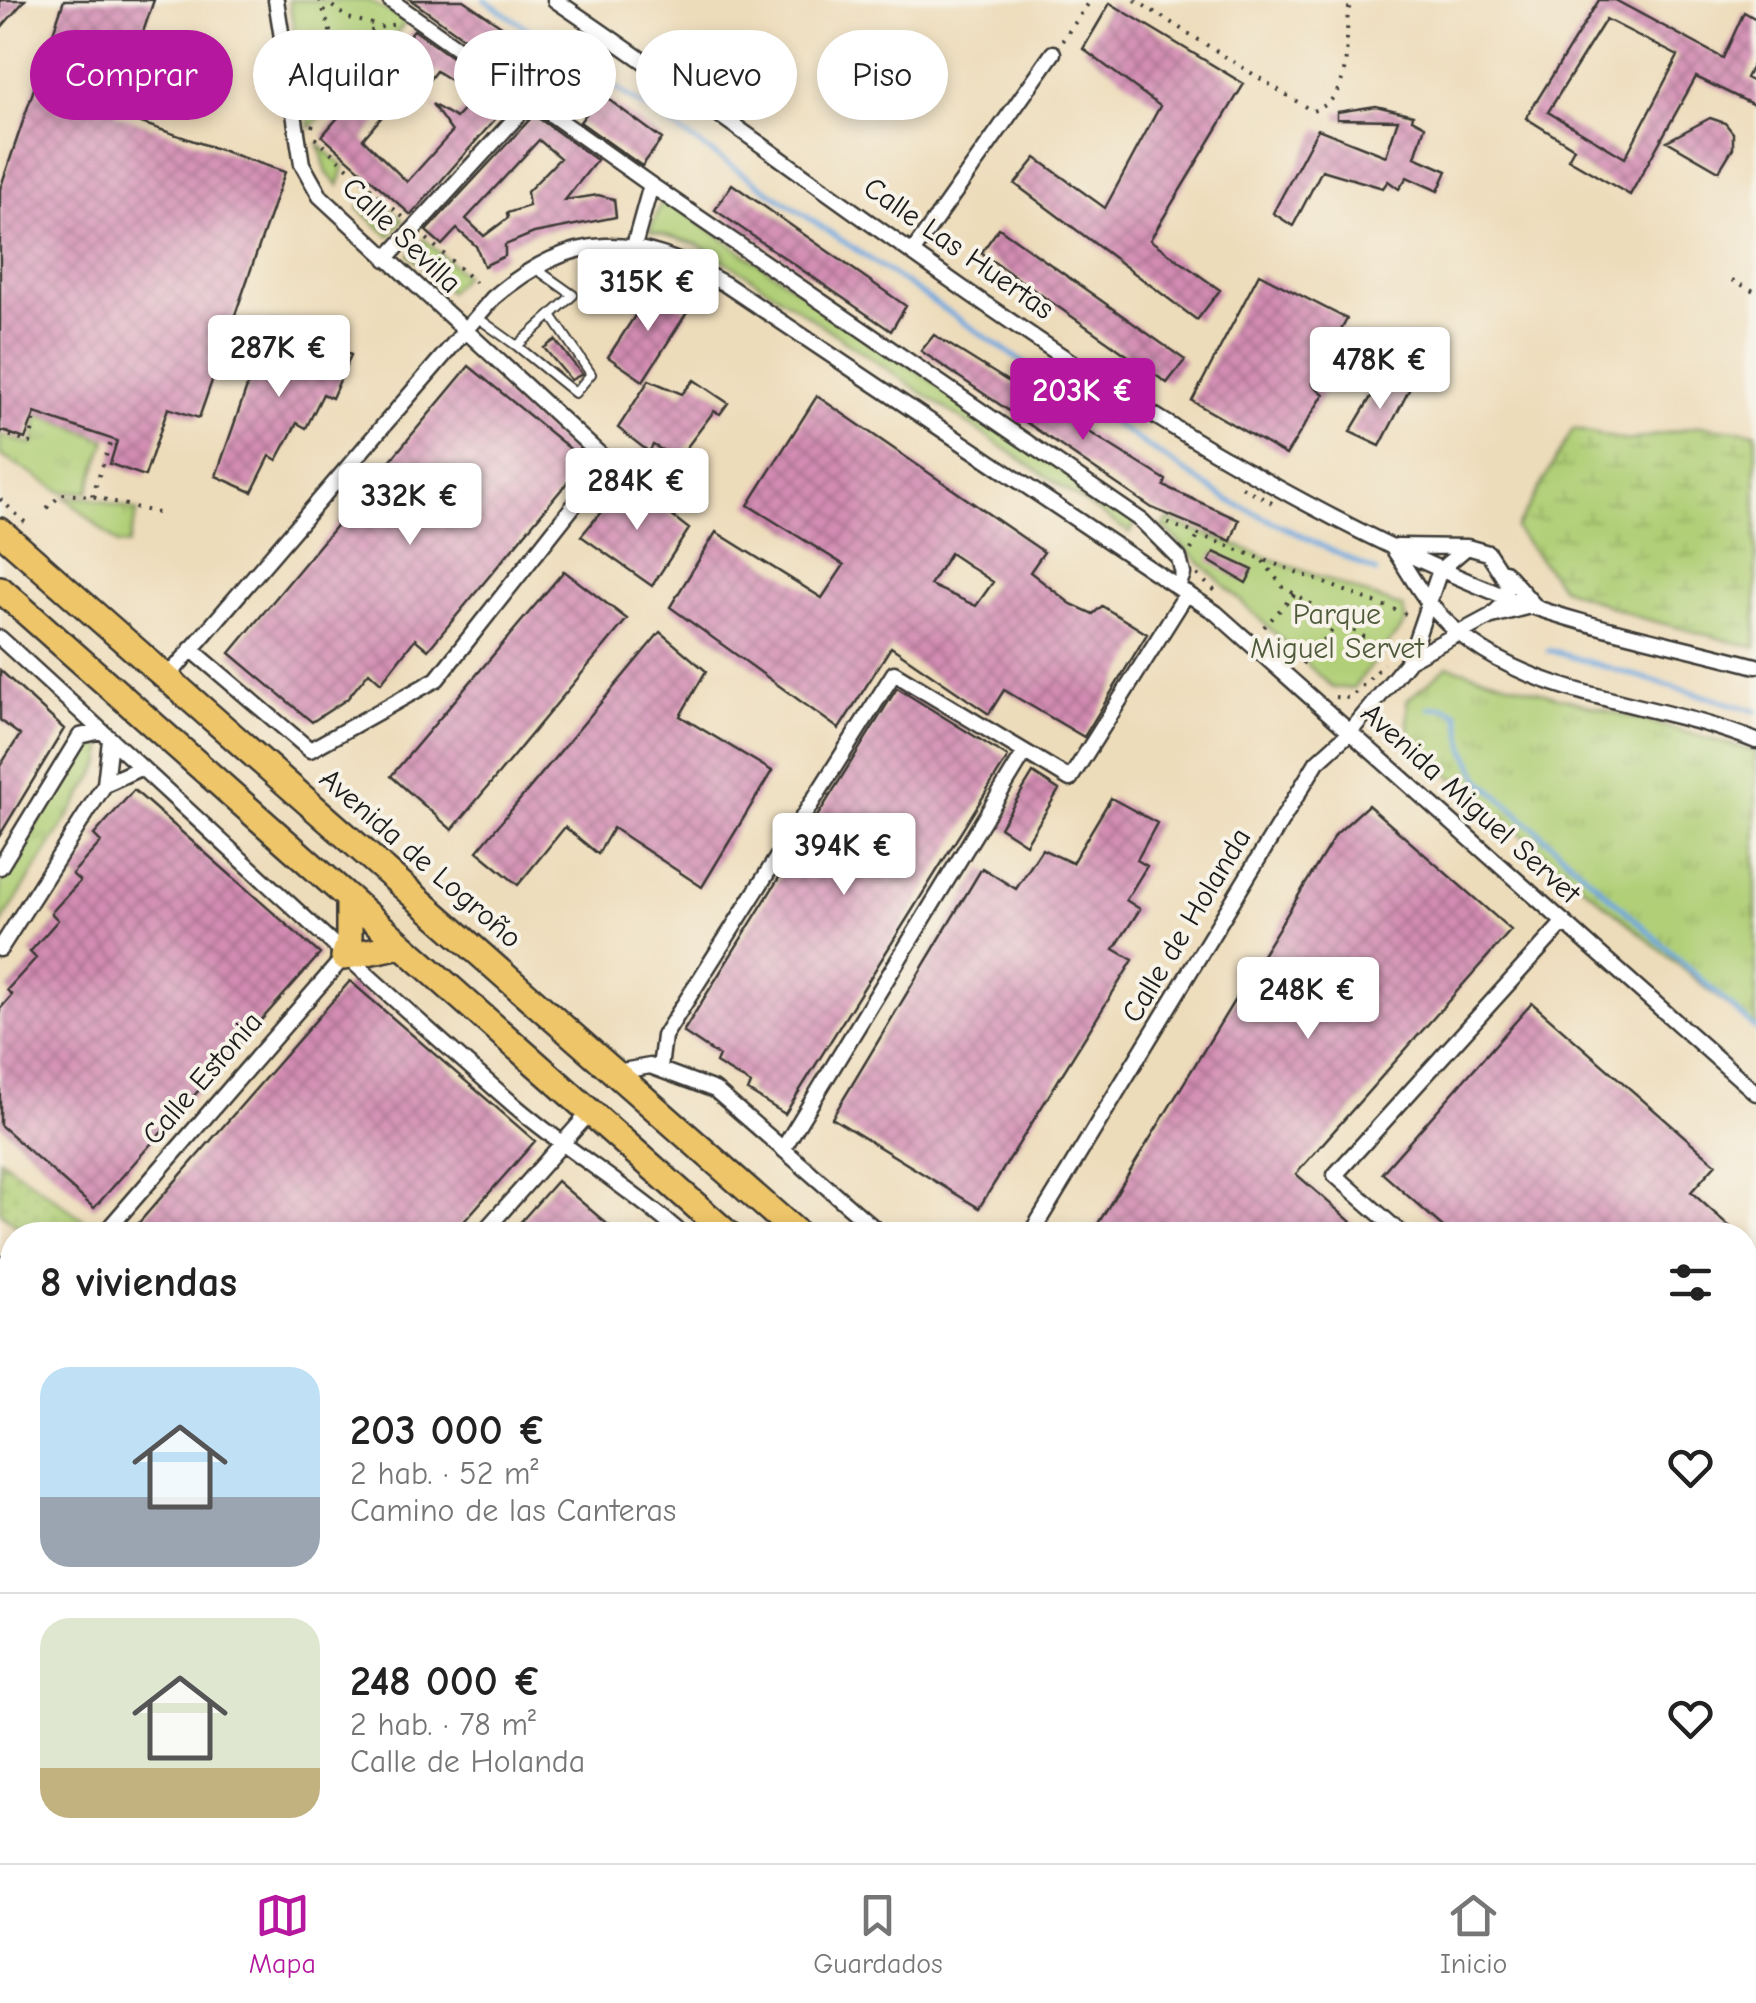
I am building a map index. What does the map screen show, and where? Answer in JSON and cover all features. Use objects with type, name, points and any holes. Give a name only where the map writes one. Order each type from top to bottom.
[{"type":"highway","name":"Avenida de Logroño","points":[[0,530],[785,1222]]},
{"type":"highway","points":[[2,592],[715,1222]]},
{"type":"highway","points":[[344,957],[349,942],[349,898]]},
{"type":"highway","points":[[344,957],[401,944]]},
{"type":"street","name":"Calle Sevilla","points":[[191,648],[310,750],[437,679],[608,462],[320,196],[302,164],[276,0]]},
{"type":"street","points":[[390,0],[454,44]]},
{"type":"street","name":"Calle Las Huertas","points":[[555,0],[1171,430],[1440,570],[1506,597],[1756,666]]},
{"type":"street","points":[[914,250],[1053,53]]},
{"type":"street","points":[[386,258],[514,120]]},
{"type":"street","points":[[562,120],[650,185],[1142,521],[1179,558],[1183,574],[1182,589],[1070,779],[894,674],[664,1036],[660,1068]]},
{"type":"street","points":[[634,246],[650,185]]},
{"type":"street","name":"Avenida Miguel Servet","points":[[166,678],[474,316],[531,265],[584,247],[634,246],[668,255],[724,284],[1182,589],[1350,732],[1756,1093]]},
{"type":"street","points":[[1392,546],[1467,548],[1488,554],[1534,605]]},
{"type":"street","points":[[1392,546],[1430,604],[1484,651],[1515,670],[1720,726],[1756,741]]},
{"type":"street","points":[[1440,570],[1449,558],[1467,548]]},
{"type":"street","name":"Calle de Holanda","points":[[1038,1222],[1317,762],[1350,732],[1408,660],[1440,570]]},
{"type":"street","points":[[1484,651],[1485,620],[1506,597],[1504,572]]},
{"type":"street","name":"Calle de Holanda","points":[[1408,660],[1485,620],[1534,605]]},
{"type":"street","points":[[0,638],[344,957],[560,1144],[668,1222]]},
{"type":"street","points":[[2,859],[80,736],[105,736]]},
{"type":"street","points":[[0,949],[104,784],[105,736]]},
{"type":"street","points":[[784,1149],[1025,752]]},
{"type":"street","points":[[104,784],[140,768]]},
{"type":"street","points":[[1389,1222],[1335,1175],[1564,922]]},
{"type":"street","name":"Calle Estonia","points":[[114,1222],[344,957]]},
{"type":"street","points":[[617,1072],[660,1068],[715,1090],[867,1222]]},
{"type":"street","points":[[491,1222],[590,1112]]},
{"type":"lane","points":[[517,346],[573,295],[531,265]]},
{"type":"lane","points":[[474,316],[575,393],[591,374],[551,315]]},
{"type":"path","points":[[322,0],[348,18],[381,26],[413,22]]},
{"type":"path","points":[[322,0],[330,30]]},
{"type":"path","points":[[1053,53],[1091,0]]},
{"type":"path","points":[[1135,0],[1312,111],[1329,106],[1340,93],[1348,10],[1353,0]]},
{"type":"path","points":[[374,30],[381,26]]},
{"type":"path","points":[[314,120],[310,134],[476,283]]},
{"type":"path","points":[[1732,280],[1756,292]]},
{"type":"path","points":[[0,432],[30,443],[35,416]]},
{"type":"path","points":[[92,496],[111,442]]},
{"type":"path","points":[[46,508],[62,494],[92,496],[164,515]]},
{"type":"path","points":[[1142,521],[1165,522],[1199,534],[1410,616]]},
{"type":"path","points":[[1189,554],[1199,534]]},
{"type":"path","points":[[1260,558],[1283,587],[1387,651]]},
{"type":"path","points":[[1264,627],[1295,594]]},
{"type":"path","points":[[1302,664],[1340,622]]},
{"type":"green space","points":[[289,0],[367,0],[407,21],[399,30],[294,30]]},
{"type":"green space","points":[[319,145],[344,166],[339,186],[327,173]]},
{"type":"green space","points":[[371,193],[403,220],[389,236],[358,208]]},
{"type":"green space","points":[[663,198],[1137,520],[1130,533],[749,276],[697,244],[650,231]]},
{"type":"green space","points":[[424,239],[464,275],[449,292],[409,255]]},
{"type":"green space","points":[[38,414],[106,440],[88,492],[62,492],[0,455],[0,435],[33,445]]},
{"type":"green space","points":[[1700,426],[1756,432],[1756,648],[1638,617],[1562,588],[1516,529],[1573,429],[1627,441]]},
{"type":"green space","points":[[65,497],[90,498],[138,511],[128,545],[118,544]]},
{"type":"green space","name":"Parque Miguel Servet","points":[[1168,520],[1403,608],[1406,622],[1353,688],[1332,688],[1163,527]]},
{"type":"green space","points":[[1448,666],[1756,752],[1756,1029],[1409,742],[1407,700]]},
{"type":"green space","points":[[92,741],[103,746],[102,763],[0,926],[0,883],[85,745]]},
{"type":"green space","points":[[0,1159],[87,1222],[12,1222],[0,1211]]},
{"type":"building","points":[[0,0],[25,0],[0,29]]},
{"type":"building","points":[[64,0],[154,0],[144,30],[54,30]]},
{"type":"building","points":[[411,0],[463,0],[507,30],[454,30]]},
{"type":"building","points":[[1599,0],[1615,0],[1723,58],[1744,12],[1756,19],[1756,58],[1746,78],[1756,83],[1756,106],[1696,77],[1630,195],[1568,159],[1574,148],[1526,118]],"holes":[[[1606,19],[1678,56],[1625,158],[1548,112]]]},
{"type":"building","points":[[1110,3],[1244,84],[1150,240],[1220,290],[1197,320],[1015,184],[1036,158],[1105,208],[1160,106],[1083,49]]},
{"type":"building","points":[[434,44],[454,59],[454,82],[436,71],[434,74]]},
{"type":"building","points":[[30,100],[30,120],[133,120],[285,172],[199,418],[168,408],[145,476],[110,464],[117,441],[35,413],[25,439],[0,430],[0,189]]},
{"type":"building","points":[[434,105],[454,120],[494,120],[411,215],[322,136],[336,120],[379,120],[363,139],[407,182],[452,132]]},
{"type":"building","points":[[616,105],[662,139],[642,166],[580,122],[616,120]]},
{"type":"building","points":[[1376,106],[1413,115],[1412,119],[1425,126],[1415,157],[1447,171],[1438,191],[1407,177],[1399,189],[1388,181],[1383,188],[1322,170],[1293,226],[1273,213],[1318,129],[1386,156],[1398,120],[1337,119],[1337,112]]},
{"type":"building","points":[[1710,118],[1725,123],[1733,133],[1733,148],[1719,171],[1667,141]]},
{"type":"building","points":[[529,120],[541,120],[597,160],[565,200],[598,195],[614,199],[616,217],[534,233],[505,245],[505,256],[484,266],[476,246],[457,229],[442,245],[426,231]],"holes":[[[539,140],[560,158],[527,192],[529,206],[507,213],[508,218],[484,236],[466,219]]]},
{"type":"building","points":[[732,184],[906,306],[891,331],[715,210]]},
{"type":"building","points":[[999,228],[1185,360],[1167,383],[981,253]]},
{"type":"building","points":[[1259,274],[1347,319],[1312,384],[1324,394],[1286,455],[1192,401]]},
{"type":"building","points":[[653,288],[688,311],[643,381],[608,357]]},
{"type":"building","points":[[271,320],[351,355],[332,398],[323,394],[306,428],[297,423],[277,460],[270,456],[252,492],[216,476],[256,361],[252,358]]},
{"type":"building","points":[[934,335],[1166,480],[1164,486],[1239,520],[1231,541],[1152,508],[921,351]]},
{"type":"building","points":[[555,340],[582,374],[571,380],[544,348]]},
{"type":"building","points":[[469,366],[585,461],[428,650],[415,639],[381,683],[369,672],[347,699],[312,722],[230,653]]},
{"type":"building","points":[[1383,377],[1409,390],[1380,446],[1350,432]]},
{"type":"building","points":[[649,380],[682,394],[694,380],[728,403],[720,414],[714,411],[678,459],[653,445],[649,452],[618,428]]},
{"type":"building","points":[[817,396],[1044,552],[1030,572],[1071,604],[1093,614],[1102,606],[1147,634],[1084,737],[1004,690],[989,714],[891,647],[839,729],[670,607],[716,532],[822,598],[844,565],[748,505]],"holes":[[[950,553],[993,582],[976,606],[930,585]]]},
{"type":"building","points":[[627,481],[689,529],[652,586],[581,536]]},
{"type":"building","points":[[1214,552],[1253,570],[1246,583],[1209,561]]},
{"type":"building","points":[[564,571],[627,619],[452,830],[391,776]]},
{"type":"building","points":[[660,632],[706,671],[680,716],[772,771],[702,887],[613,828],[598,854],[565,827],[518,885],[477,851]]},
{"type":"building","points":[[0,670],[64,729],[0,835],[0,766],[20,735],[0,720]]},
{"type":"building","points":[[897,688],[1008,757],[785,1114],[748,1091],[751,1084],[716,1063],[719,1056],[683,1032]]},
{"type":"building","points":[[1033,773],[1059,790],[1026,844],[1000,827]]},
{"type":"building","points":[[134,790],[320,954],[94,1208],[0,1125],[0,1009],[12,995],[7,990],[36,958],[30,952],[58,920],[51,913],[80,881],[72,874],[101,842],[94,835]]},
{"type":"building","points":[[1111,798],[1157,823],[1137,860],[1147,866],[1126,900],[1140,909],[1114,949],[1133,960],[979,1208],[832,1118],[982,868],[1016,889],[1042,849],[1072,863]]},
{"type":"building","points":[[1368,805],[1511,930],[1296,1174],[1351,1222],[1099,1222],[1336,834]]},
{"type":"building","points":[[350,981],[535,1141],[463,1222],[140,1222]]},
{"type":"building","points":[[1532,1003],[1716,1164],[1691,1192],[1724,1222],[1437,1222],[1382,1173]]},
{"type":"building","points":[[557,1181],[605,1222],[521,1222]]},
{"type":"waterway","points":[[485,0],[1226,499],[1376,572]]},
{"type":"waterway","points":[[1548,650],[1756,711]]},
{"type":"waterway","points":[[1429,708],[1445,707],[1458,714],[1466,751],[1481,780],[1756,1029]]}]
